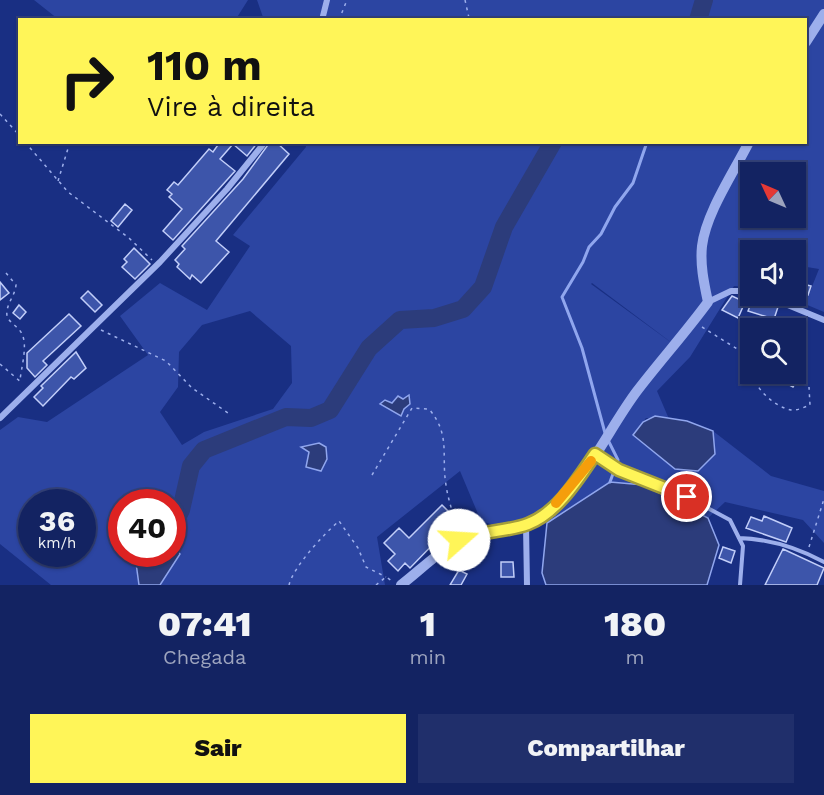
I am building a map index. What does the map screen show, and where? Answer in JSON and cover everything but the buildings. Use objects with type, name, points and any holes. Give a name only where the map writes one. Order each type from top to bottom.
[{"type":"street","points":[[322,18],[327,0]]},
{"type":"street","points":[[807,40],[824,14]]},
{"type":"street","points":[[0,418],[157,264],[227,189],[263,144]]},
{"type":"street","points":[[708,302],[702,273],[702,244],[711,218],[748,144]]},
{"type":"street","points":[[399,585],[459,540],[487,531],[526,525],[550,510],[579,478],[637,392],[708,302],[731,291],[740,291]]},
{"type":"street","points":[[790,306],[824,320]]},
{"type":"street","points":[[526,525],[527,585]]},
{"type":"lane","points":[[595,454],[619,470],[687,497],[730,520],[742,546],[740,585]]},
{"type":"lane","points":[[739,538],[759,539],[807,553],[824,562]]},
{"type":"path","points":[[340,18],[347,0]]},
{"type":"path","points":[[465,0],[469,18]]},
{"type":"path","points":[[0,114],[18,134]]},
{"type":"path","points":[[27,144],[68,192],[140,247],[157,264]]},
{"type":"path","points":[[58,181],[69,144]]},
{"type":"path","points":[[6,273],[16,285],[16,294],[6,310],[7,318],[22,334],[24,344],[20,381]]},
{"type":"path","points":[[694,322],[740,351]]},
{"type":"path","points":[[92,326],[166,361],[192,388],[231,415]]},
{"type":"path","points":[[0,364],[29,389]]},
{"type":"path","points":[[758,384],[763,393],[781,406],[793,411],[810,405],[809,387]]},
{"type":"path","points":[[372,475],[412,408],[429,409],[440,422],[445,449],[445,484],[459,540]]},
{"type":"path","points":[[807,553],[824,499]]},
{"type":"path","points":[[289,585],[291,577],[305,559],[339,521],[358,548],[366,567],[399,585]]},
{"type":"path","points":[[376,585],[386,577]]},
{"type":"shaded area","points":[[34,0],[248,0],[237,18],[57,18]]},
{"type":"shaded area","points":[[257,0],[824,0],[824,312],[806,304],[819,269],[806,267],[806,240],[740,240],[740,286],[734,286],[690,357],[657,391],[669,419],[646,418],[633,435],[715,454],[713,431],[771,476],[824,491],[824,543],[803,520],[725,502],[708,518],[644,485],[598,490],[547,523],[521,534],[481,521],[460,471],[377,537],[385,585],[160,585],[172,567],[186,567],[186,489],[108,489],[108,567],[137,567],[139,585],[51,585],[29,567],[96,567],[96,489],[18,489],[18,558],[0,544],[0,430],[18,417],[47,422],[148,355],[120,316],[160,283],[207,310],[250,246],[233,235],[306,147],[305,144],[807,144],[807,18],[263,18]],"holes":[[[592,283],[680,349],[591,284]],[[250,311],[291,346],[292,383],[273,409],[204,432],[182,445],[160,412],[178,387],[179,352],[202,325]]]},
{"type":"shaded area","points":[[409,395],[410,404],[401,416],[380,404],[385,400],[392,403],[398,396],[403,399]]},
{"type":"shaded area","points":[[655,416],[687,421],[713,431],[715,454],[698,471],[675,469],[633,435],[643,422]]},
{"type":"shaded area","points":[[319,443],[326,447],[327,459],[321,471],[306,467],[309,452],[301,447]]},
{"type":"shaded area","points":[[610,482],[644,485],[708,518],[719,545],[707,585],[546,585],[542,573],[547,523]]},
{"type":"shaded area","points":[[137,567],[172,567],[160,585],[139,585]]},
{"type":"waterway","points":[[699,18],[704,0]]},
{"type":"waterway","points":[[186,489],[191,466],[204,450],[286,417],[311,418],[330,410],[369,348],[400,320],[434,318],[463,309],[483,287],[504,227],[552,144]]},
{"type":"waterway","points":[[605,433],[582,348],[562,297],[583,262],[589,247],[601,234],[615,207],[633,183],[646,144]]},
{"type":"waterway","points":[[609,442],[618,460],[610,482]]},
{"type":"slow traffic","points":[[556,503],[591,461]]},
{"type":"route","points":[[459,540],[487,531],[526,525],[537,519],[550,510],[579,478],[595,454],[619,470],[648,479],[687,497]]}]
